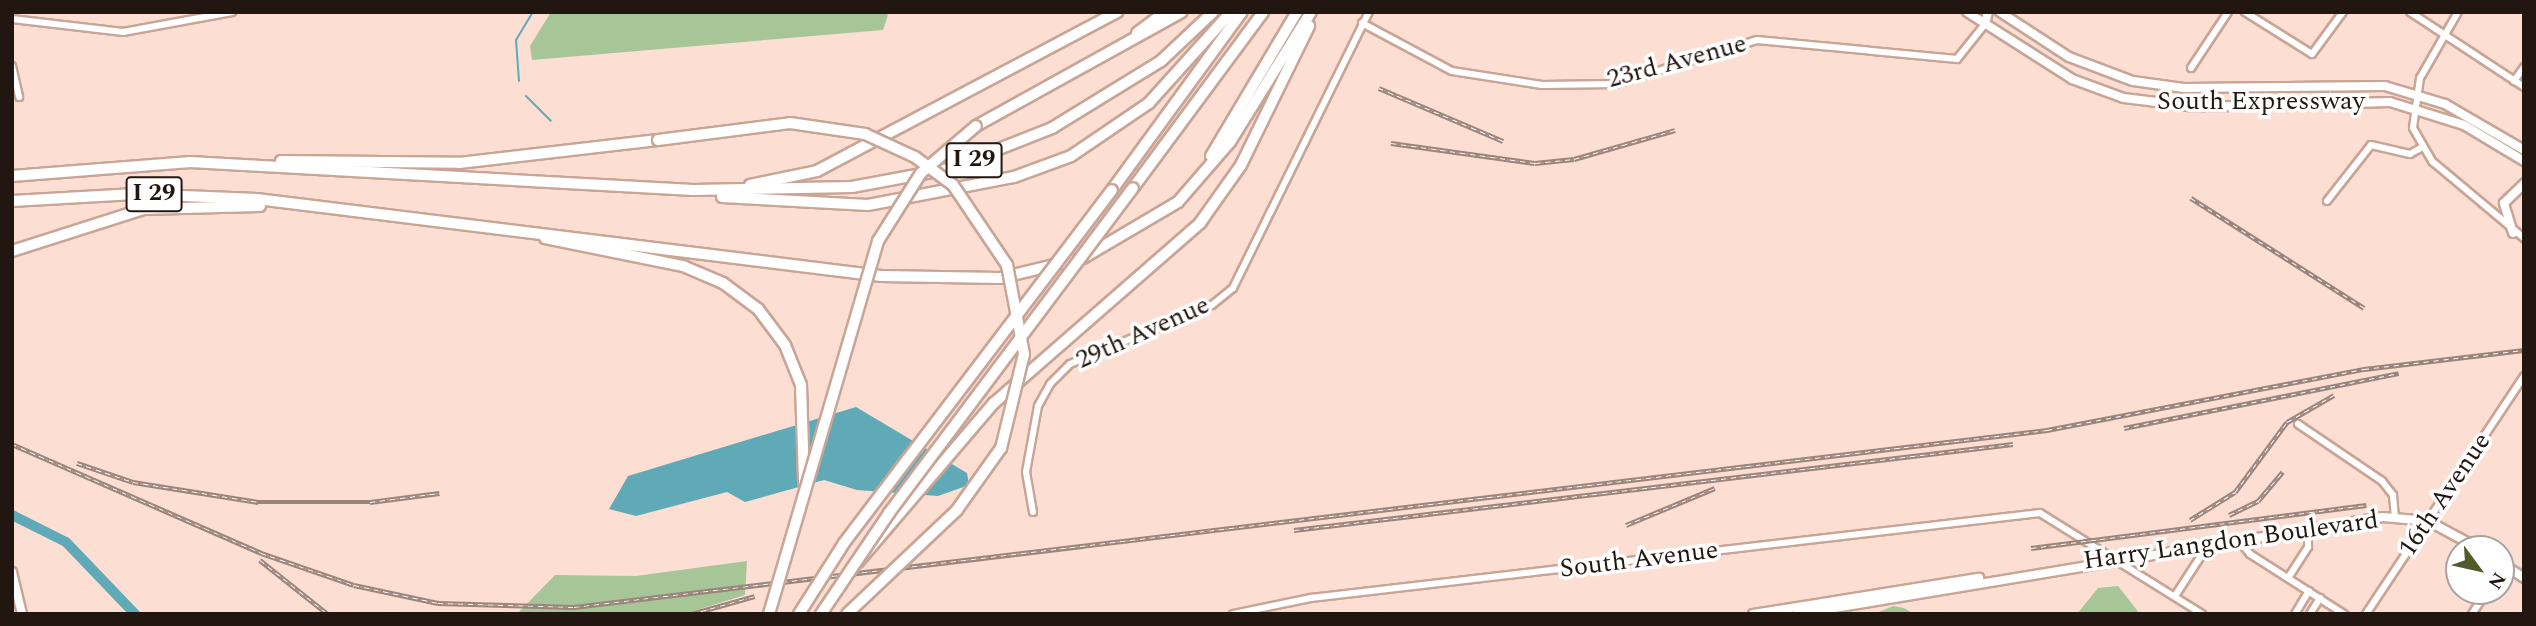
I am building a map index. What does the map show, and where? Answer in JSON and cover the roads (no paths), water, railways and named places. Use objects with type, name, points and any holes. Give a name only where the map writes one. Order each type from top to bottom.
[{"type":"highway","points":[[693,190],[817,171],[1117,12]]},
{"type":"highway","points":[[1111,53],[1165,12]]},
{"type":"highway","points":[[769,614],[881,234],[921,173],[976,126],[1182,12]]},
{"type":"highway","name":"I 29","points":[[12,176],[190,162],[693,190],[804,192],[948,169],[1052,128],[1106,98],[1161,61],[1213,12]]},
{"type":"highway","points":[[655,188],[867,205],[1014,177],[1071,156],[1149,103],[1231,12]]},
{"type":"highway","points":[[799,614],[844,543],[1112,190],[1242,12]]},
{"type":"highway","points":[[821,614],[850,569],[1263,12]]},
{"type":"highway","points":[[1149,223],[1212,155],[1297,12]]},
{"type":"highway","points":[[850,569],[994,403],[1182,242],[1241,165],[1314,12]]},
{"type":"highway","name":"I 29","points":[[12,201],[135,194],[296,205],[962,280],[1051,268],[1149,223],[1197,183],[1230,142],[1314,12]]},
{"type":"highway","points":[[263,164],[303,158],[459,163],[790,123],[864,134],[944,176],[968,201],[1007,265],[1024,354],[1001,448],[957,510],[847,614]]},
{"type":"highway","points":[[12,251],[144,209],[296,205]]},
{"type":"highway","points":[[525,231],[700,272],[739,292],[769,321],[790,355],[805,404],[803,494]]},
{"type":"main road","name":"South Expressway","points":[[1967,12],[2072,79],[2142,102],[2196,107],[2362,99],[2413,107],[2465,125],[2524,160]]},
{"type":"main road","name":"23rd Avenue","points":[[1985,24],[1988,12]]},
{"type":"main road","name":"South Expressway","points":[[1998,12],[2095,69],[2152,85],[2346,82],[2415,94],[2472,117],[2524,150]]},
{"type":"main road","name":"23rd Avenue","points":[[1985,24],[1998,12]]},
{"type":"main road","points":[[2011,12],[2027,30]]},
{"type":"main road","points":[[2513,233],[2504,203],[2524,184]]},
{"type":"main road","name":"Harry Langdon Boulevard","points":[[1798,614],[2116,557],[2395,517],[2428,521]]},
{"type":"main road","points":[[2428,521],[2454,535]]},
{"type":"main road","name":"Harry Langdon Boulevard","points":[[1753,614],[2034,571]]},
{"type":"main road","points":[[12,572],[22,614]]},
{"type":"street","points":[[12,19],[123,32],[232,12]]},
{"type":"street","name":"29th Avenue","points":[[1033,512],[1026,472],[1038,406],[1050,384],[1070,364],[1212,305],[1233,288],[1368,12]]},
{"type":"street","points":[[2191,68],[2228,12]]},
{"type":"street","points":[[2245,12],[2312,54],[2343,12]]},
{"type":"street","points":[[2410,12],[2524,87]]},
{"type":"street","points":[[2458,12],[2444,34],[2415,94],[2413,107],[2421,148],[2513,233],[2524,239]]},
{"type":"street","name":"23rd Avenue","points":[[1362,23],[1452,71],[1542,85],[1616,84],[1757,40],[1957,59],[1985,24]]},
{"type":"street","points":[[12,66],[19,97]]},
{"type":"street","points":[[2514,81],[2524,67]]},
{"type":"street","points":[[2327,201],[2371,145],[2414,153],[2421,148]]},
{"type":"street","name":"16th Avenue","points":[[2367,614],[2524,376]]},
{"type":"street","points":[[2298,424],[2382,481],[2393,495],[2395,517]]},
{"type":"street","name":"South Avenue","points":[[1233,614],[1311,598],[2047,513],[2116,557]]},
{"type":"street","points":[[2288,578],[2308,547],[2308,529]]},
{"type":"street","points":[[2238,540],[2288,578],[2344,614]]},
{"type":"street","points":[[2175,596],[2208,544]]},
{"type":"street","points":[[2116,557],[2202,614]]},
{"type":"street","points":[[2295,614],[2309,591]]},
{"type":"street","points":[[2310,614],[2320,598]]},
{"type":"water","points":[[856,407],[967,473],[969,485],[938,496],[857,490],[824,480],[745,502],[727,492],[636,516],[609,509],[628,476]]},
{"type":"waterway","points":[[519,81],[516,40],[533,12]]},
{"type":"waterway","points":[[526,96],[551,121]]},
{"type":"waterway","points":[[12,515],[66,542],[135,614]]},
{"type":"railway","points":[[1379,88],[1503,141]]},
{"type":"railway","points":[[1391,143],[1535,163],[1574,159],[1675,130]]},
{"type":"railway","points":[[2191,198],[2364,308]]},
{"type":"railway","points":[[12,444],[261,553],[354,585],[438,603],[574,607],[2047,430],[2364,369],[2524,350]]},
{"type":"railway","points":[[2124,428],[2399,373]]},
{"type":"railway","points":[[2190,520],[2235,492],[2287,422],[2334,395]]},
{"type":"railway","points":[[1294,530],[2013,444]]},
{"type":"railway","points":[[77,463],[133,482],[258,502],[370,502],[439,493]]},
{"type":"railway","points":[[2229,515],[2258,501],[2282,472]]},
{"type":"railway","points":[[1626,525],[1715,488]]},
{"type":"railway","points":[[2031,548],[2366,505]]},
{"type":"railway","points":[[260,560],[328,614]]},
{"type":"railway","points":[[691,614],[755,596]]}]
